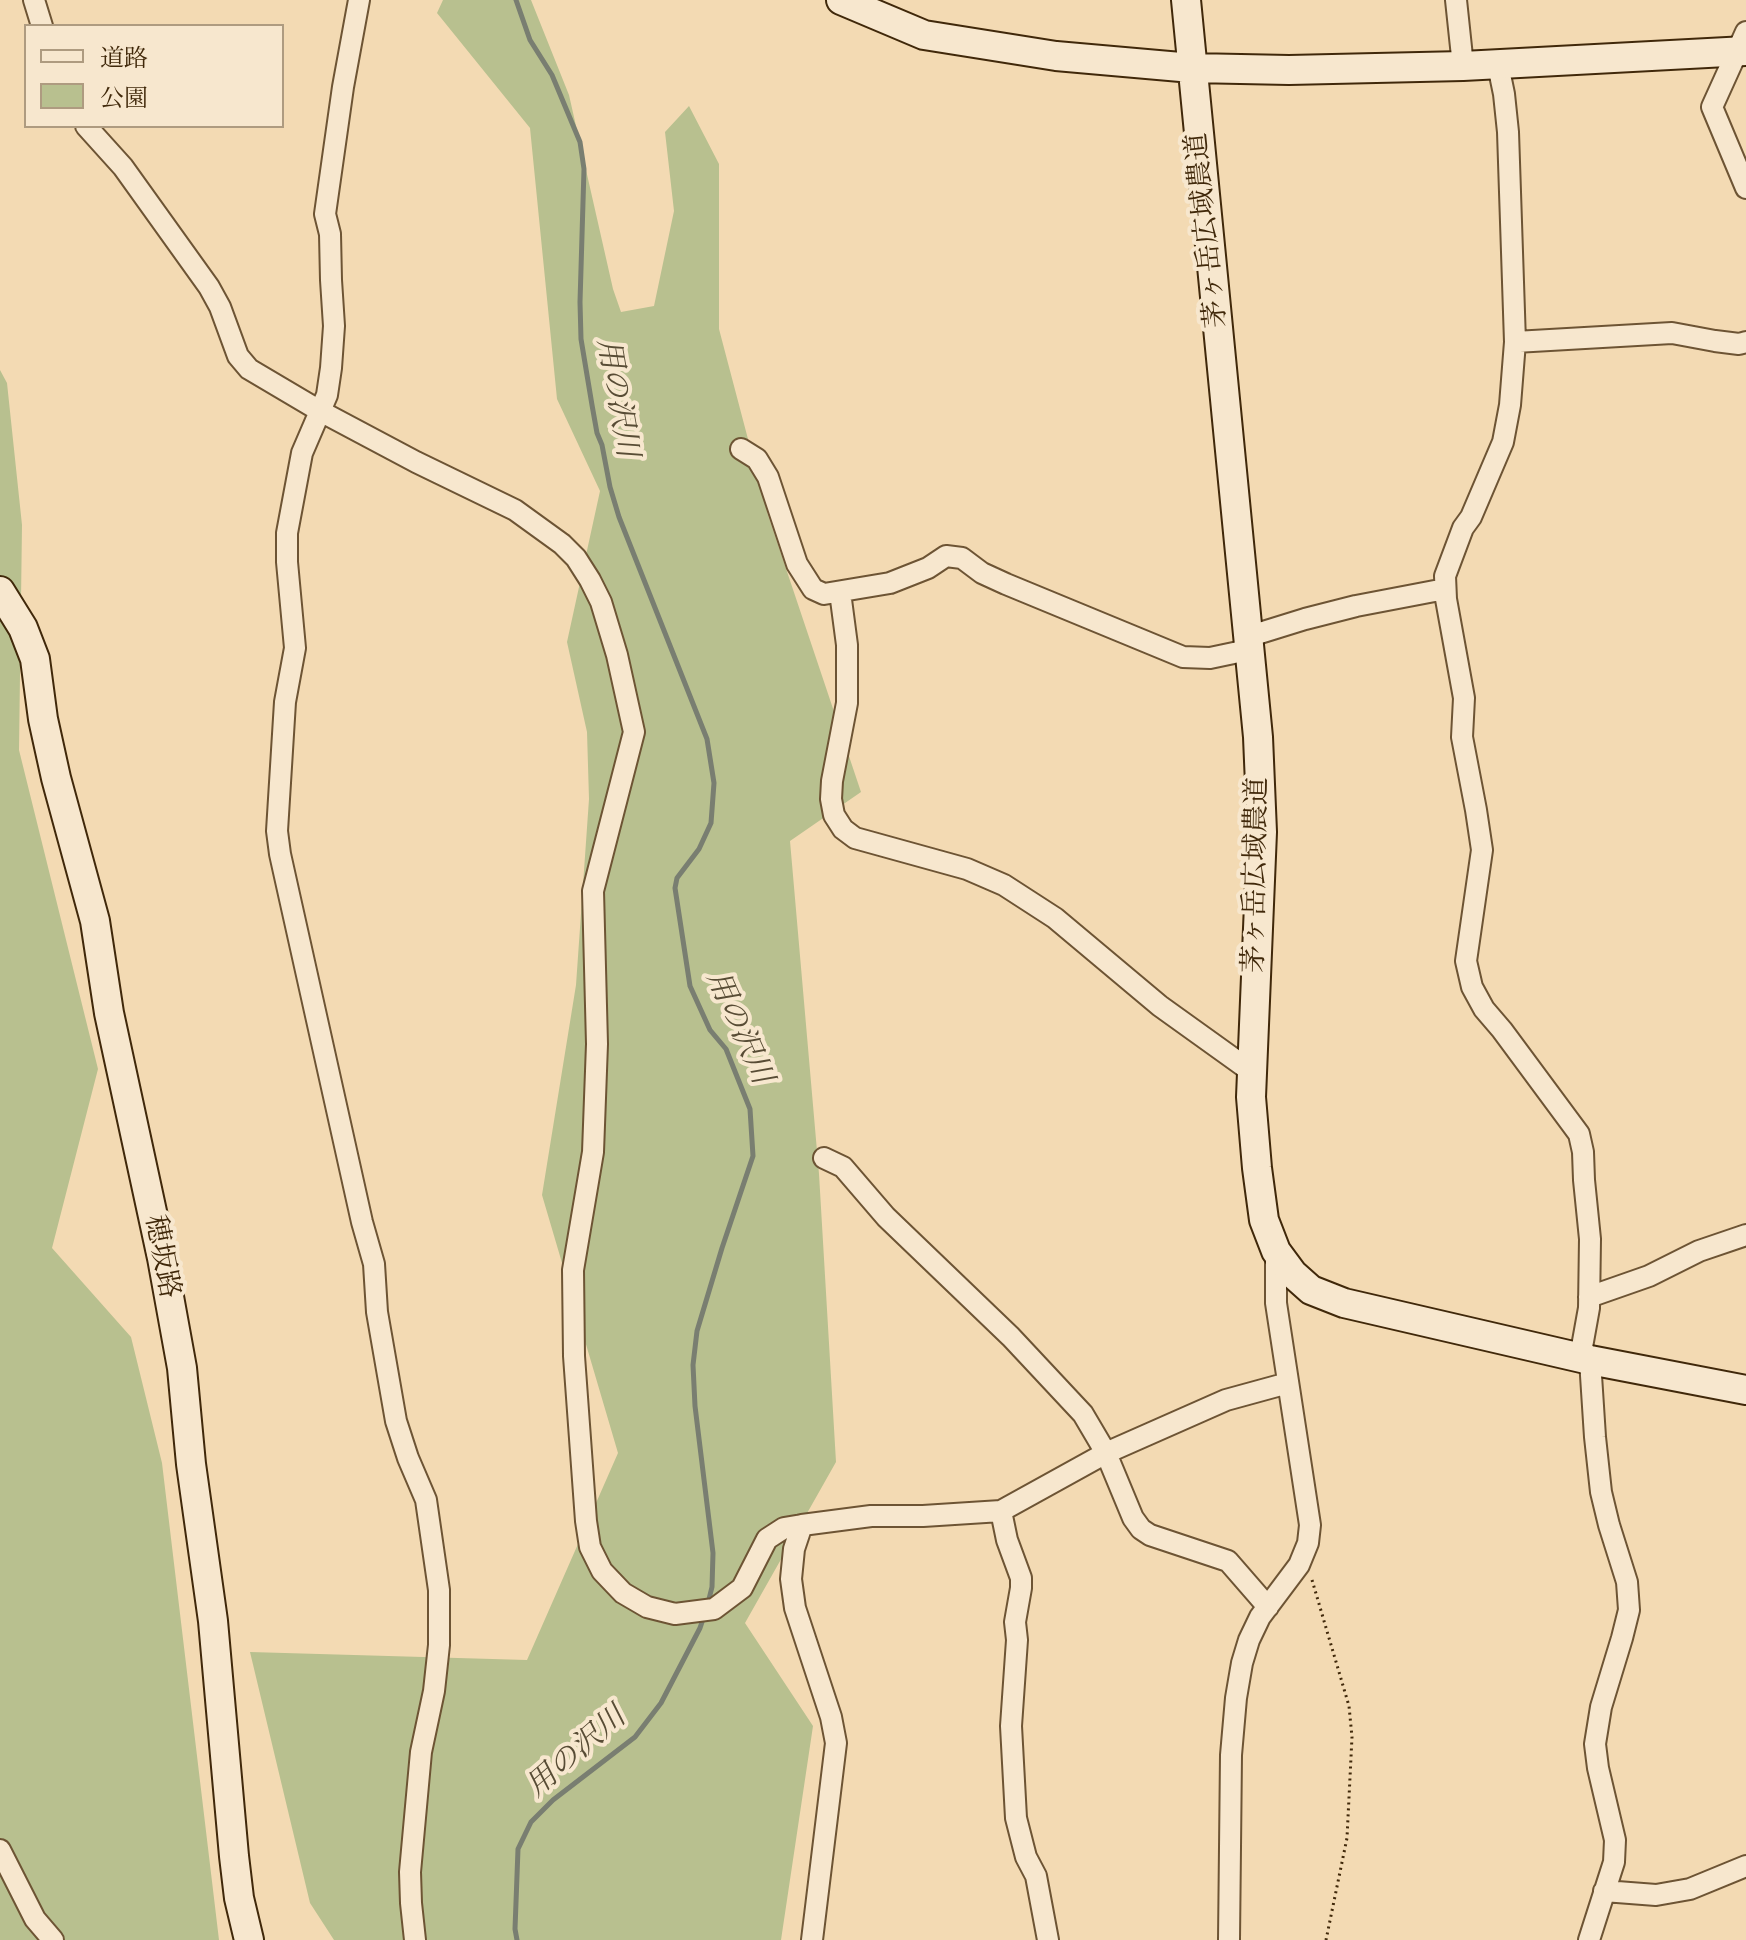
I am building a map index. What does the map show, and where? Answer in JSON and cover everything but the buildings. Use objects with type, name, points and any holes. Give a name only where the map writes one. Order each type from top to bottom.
[{"type":"street","points":[[34,0],[41,24]]},
{"type":"street","points":[[359,0],[325,214],[330,234],[334,326],[327,395],[302,453],[287,533],[295,648],[285,702],[277,831],[362,1222],[374,1264],[377,1312],[396,1421],[426,1500],[439,1590],[439,1645],[434,1691],[421,1752],[410,1872],[415,1940]]},
{"type":"street","points":[[841,0],[924,35],[1056,56],[1192,68],[1289,70],[1498,65],[1743,45]]},
{"type":"street","name":"茅ヶ岳広域農道","points":[[1186,0],[1258,737],[1262,832],[1251,1097],[1264,1220],[1276,1251],[1293,1274],[1311,1290],[1344,1303],[1585,1359],[1746,1390]]},
{"type":"street","points":[[1456,0],[1463,66]]},
{"type":"street","points":[[1743,45],[1712,107],[1746,188]]},
{"type":"street","points":[[1498,65],[1508,132],[1515,342],[1510,405],[1503,442],[1471,517],[1463,528],[1445,576],[1445,589],[1464,698],[1462,737],[1482,850],[1466,961],[1472,987],[1484,1009],[1579,1134],[1583,1152],[1590,1239],[1585,1359],[1601,1492],[1627,1582],[1629,1610],[1601,1707],[1595,1744],[1615,1840],[1614,1862],[1589,1940]]},
{"type":"street","points":[[88,128],[123,167],[202,276],[220,307],[238,356],[249,369],[416,462],[515,510],[576,558],[601,602],[617,655],[634,732],[593,891],[597,1044],[593,1152],[573,1270],[574,1356],[590,1547],[602,1571],[623,1593],[647,1607],[675,1614],[714,1609],[742,1588],[767,1539],[784,1528],[871,1516],[1001,1511],[1106,1453],[1226,1400],[1288,1383]]},
{"type":"street","points":[[1515,342],[1672,333],[1739,344],[1746,342]]},
{"type":"street","points":[[741,449],[757,459],[768,477],[797,564],[813,589],[824,594],[890,583],[928,568],[946,556],[962,558],[982,573],[1006,584],[1150,644],[1183,657],[1210,658],[1344,609],[1445,589]]},
{"type":"street","name":"穂坂路","points":[[0,591],[23,628],[35,659],[43,719],[95,921],[109,1013],[162,1258],[182,1368],[191,1464],[213,1621],[239,1898],[249,1940]]},
{"type":"street","points":[[840,592],[847,645],[847,703],[831,799],[834,815],[843,829],[855,838],[967,869],[1004,885],[1055,918],[1160,1006],[1252,1072]]},
{"type":"street","points":[[824,1158],[843,1167],[886,1217],[1011,1337],[1083,1414],[1106,1453],[1133,1518],[1141,1529],[1150,1535],[1228,1561],[1268,1607]]},
{"type":"street","points":[[1589,1297],[1649,1276],[1699,1251],[1746,1235]]},
{"type":"street","points":[[1229,1940],[1231,1755],[1242,1663],[1260,1617],[1299,1565],[1308,1543],[1310,1525],[1276,1303],[1276,1251]]},
{"type":"street","points":[[1001,1511],[1007,1540],[1021,1578],[1015,1622],[1017,1640],[1011,1726],[1016,1818],[1026,1857],[1036,1876],[1048,1940]]},
{"type":"street","points":[[802,1525],[794,1549],[791,1579],[795,1608],[831,1717],[836,1743],[812,1940]]},
{"type":"street","points":[[0,1850],[35,1919],[53,1940]]},
{"type":"street","points":[[1604,1891],[1656,1895],[1690,1889],[1746,1866]]},
{"type":"path","points":[[1304,1553],[1349,1706],[1352,1737],[1347,1838],[1326,1940]]},
{"type":"green space","points":[[443,0],[531,0],[569,95],[613,289],[621,312],[654,306],[674,211],[665,132],[689,106],[719,164],[719,329],[768,515],[861,792],[790,841],[819,1174],[836,1462],[745,1623],[813,1726],[781,1940],[334,1940],[310,1903],[250,1652],[527,1660],[618,1453],[542,1195],[576,985],[589,799],[587,732],[567,642],[600,491],[557,399],[530,128],[437,13]]},
{"type":"green space","points":[[0,370],[7,383],[22,525],[19,750],[98,1069],[52,1248],[131,1337],[162,1463],[219,1940],[0,1940]]},
{"type":"waterway","name":"用の沢川","points":[[516,0],[530,40],[552,75],[580,142],[584,169],[581,339],[610,487],[707,739],[714,783],[711,823],[699,849],[677,878],[675,888],[690,986],[710,1030],[726,1049],[750,1109],[753,1156],[697,1331],[693,1365],[713,1553],[708,1603]]},
{"type":"waterway","name":"用の沢川","points":[[517,1940],[518,1849],[531,1822],[553,1800],[635,1737],[661,1703],[704,1616]]}]
